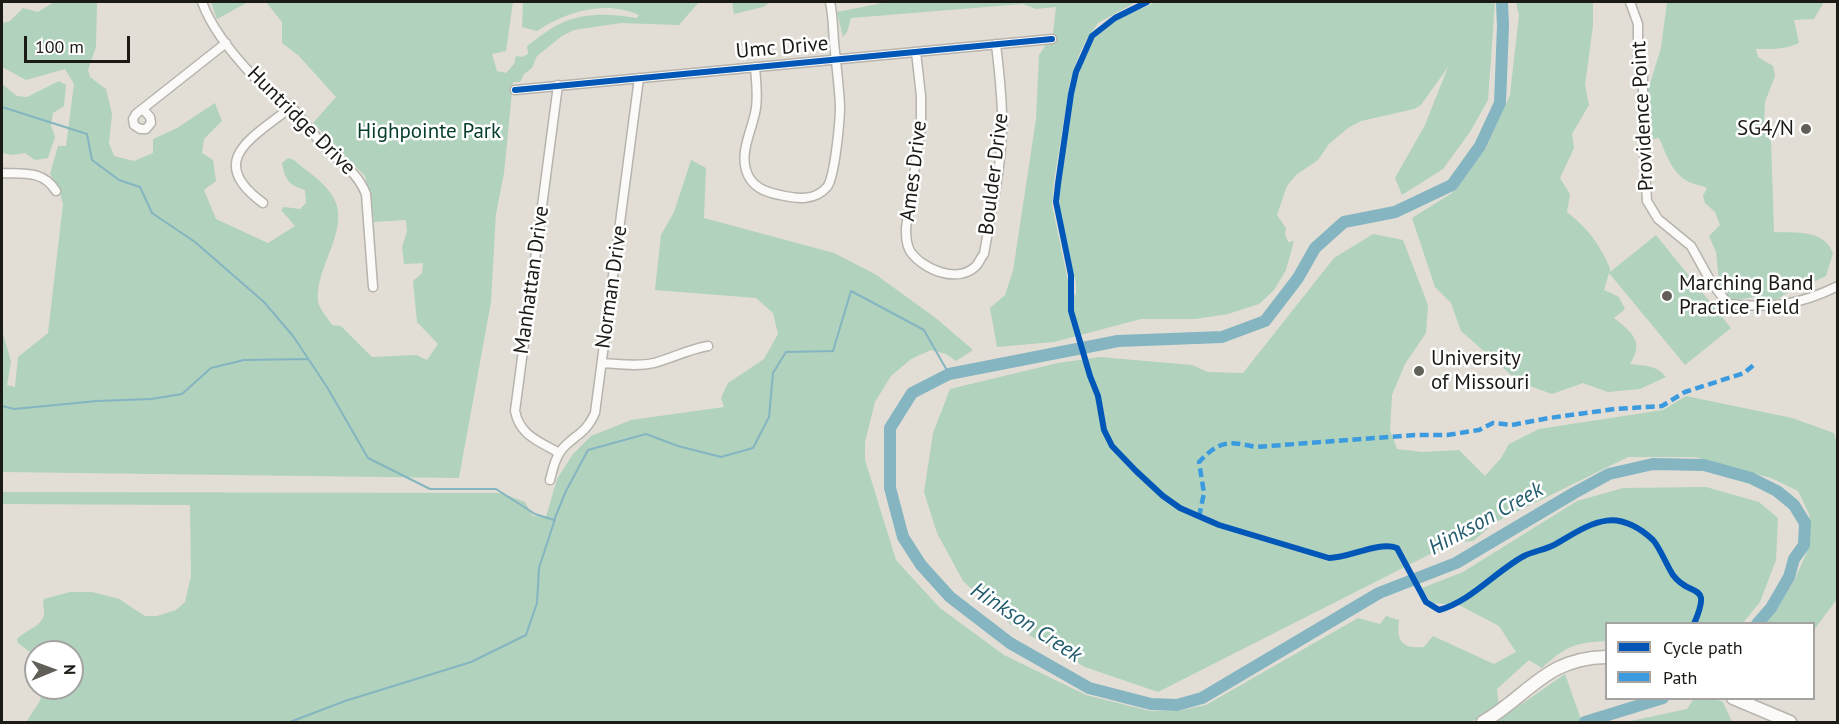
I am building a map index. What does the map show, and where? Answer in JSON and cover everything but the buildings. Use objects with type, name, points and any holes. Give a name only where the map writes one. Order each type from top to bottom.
[{"type":"street","name":"Huntridge Drive","points":[[202,2],[208,17],[226,43],[255,78],[291,107],[306,122],[319,141],[361,181],[366,194],[373,287]]},
{"type":"street","points":[[755,67],[756,108],[745,152],[746,172],[751,182],[759,189],[781,195],[812,197],[822,192],[828,185],[832,174],[840,108],[830,2]]},
{"type":"street","name":"Providence Point","points":[[1630,2],[1638,24],[1638,55],[1643,69],[1643,133],[1647,201],[1658,219],[1691,246],[1711,282],[1728,304],[1756,307],[1790,304],[1814,297],[1838,286]]},
{"type":"street","name":"Umc Drive","points":[[515,90],[1052,39]]},
{"type":"street","points":[[143,109],[226,43]]},
{"type":"street","name":"Boulder Drive","points":[[942,273],[967,272],[984,254],[1002,130],[996,44]]},
{"type":"street","name":"Ames Drive","points":[[916,52],[921,96],[921,126],[906,240],[910,251],[921,261],[942,273]]},
{"type":"street","name":"Norman Drive","points":[[550,480],[560,453],[566,444],[591,424],[595,413],[639,78]]},
{"type":"street","name":"Manhattan Drive","points":[[558,85],[515,411],[522,429],[560,453]]},
{"type":"street","points":[[263,203],[251,195],[239,182],[235,167],[236,158],[244,144],[291,107]]},
{"type":"street","points":[[2,173],[32,174],[42,177],[51,183],[56,191]]},
{"type":"street","points":[[602,363],[651,364],[693,348],[708,346]]},
{"type":"street","points":[[1484,723],[1543,676],[1559,667],[1587,658],[1605,657]]},
{"type":"street","points":[[1735,700],[1790,723]]},
{"type":"green space","name":"Highpointe Park","points":[[54,2],[97,2],[96,47],[88,70],[90,77],[106,89],[112,114],[109,143],[114,156],[134,161],[153,153],[153,139],[177,128],[215,103],[222,121],[204,139],[202,153],[213,160],[216,181],[204,190],[216,219],[268,243],[295,226],[281,210],[284,207],[300,209],[306,203],[305,190],[291,183],[283,169],[282,163],[288,158],[294,160],[329,191],[336,204],[337,231],[322,273],[318,301],[320,307],[332,325],[341,326],[372,357],[416,355],[427,360],[438,344],[417,322],[413,281],[422,273],[423,263],[404,264],[402,247],[407,231],[406,220],[374,222],[365,176],[313,123],[336,97],[298,55],[282,43],[282,22],[266,2],[513,2],[506,51],[492,54],[497,71],[506,73],[514,64],[516,56],[522,57],[528,54],[527,46],[549,30],[571,19],[609,15],[637,18],[639,15],[613,8],[586,10],[561,18],[537,31],[522,27],[523,2],[699,2],[679,25],[621,23],[574,30],[562,36],[537,56],[532,68],[524,74],[520,82],[513,82],[504,173],[496,214],[491,302],[459,478],[2,472],[2,330],[11,362],[7,385],[15,387],[18,357],[48,333],[63,204],[59,189],[50,174],[58,146],[66,146],[74,84],[65,69],[26,80],[2,67],[2,23],[10,21],[23,8],[38,12]]},
{"type":"green space","points":[[211,2],[248,2],[217,19]]},
{"type":"green space","points":[[732,2],[770,2],[763,7],[734,14]]},
{"type":"green space","points":[[888,2],[1136,2],[1098,23],[1086,40],[1070,82],[1052,205],[1069,286],[1076,296],[1076,284],[1064,236],[1060,208],[1069,120],[1080,71],[1087,52],[1100,32],[1123,17],[1156,2],[1495,2],[1488,100],[1470,132],[1443,169],[1402,195],[1395,178],[1425,125],[1448,67],[1421,105],[1414,109],[1361,121],[1348,128],[1329,144],[1318,160],[1296,175],[1287,186],[1277,215],[1286,228],[1285,234],[1288,242],[1294,241],[1286,270],[1274,290],[1259,304],[1228,314],[1195,319],[1141,319],[1054,342],[997,347],[990,308],[1005,295],[1013,271],[1036,119],[1039,55],[1053,34],[1056,7],[1036,9],[1023,4],[851,18],[843,37],[837,12]]},
{"type":"green space","points":[[1516,2],[1593,2],[1593,26],[1585,85],[1589,105],[1572,134],[1574,148],[1560,178],[1570,194],[1567,212],[1592,237],[1606,259],[1610,272],[1656,235],[1731,328],[1685,365],[1609,273],[1604,290],[1619,297],[1625,309],[1614,318],[1626,328],[1636,343],[1630,364],[1655,368],[1666,377],[1640,389],[1608,392],[1583,383],[1552,394],[1519,382],[1461,331],[1451,303],[1435,287],[1412,218],[1452,193],[1486,148],[1510,95],[1519,15]]},
{"type":"green space","points":[[1667,2],[1824,2],[1814,19],[1794,20],[1799,43],[1783,48],[1756,49],[1758,57],[1773,66],[1775,76],[1765,102],[1764,123],[1771,141],[1774,232],[1816,236],[1829,245],[1833,253],[1826,276],[1776,300],[1754,297],[1735,300],[1728,299],[1722,294],[1716,252],[1709,236],[1720,225],[1715,212],[1705,203],[1703,196],[1707,188],[1689,182],[1678,174],[1670,163],[1659,138],[1648,140],[1646,124],[1651,112],[1648,90],[1661,48]]},
{"type":"green space","points":[[59,81],[66,85],[64,106],[53,113],[51,125],[55,137],[48,158],[35,160],[25,153],[12,155],[2,153],[2,84],[17,96],[27,97]]},
{"type":"green space","points":[[691,160],[706,168],[704,218],[834,253],[875,274],[937,319],[973,350],[956,361],[946,354],[931,350],[911,359],[891,376],[875,402],[865,442],[865,460],[896,560],[940,608],[1004,655],[1086,695],[1150,711],[1178,711],[1206,705],[1358,618],[1380,624],[1386,616],[1399,620],[1400,638],[1410,647],[1424,647],[1433,636],[1494,664],[1516,652],[1499,626],[1459,605],[1431,603],[1422,588],[1463,572],[1577,501],[1623,488],[1706,487],[1759,502],[1778,518],[1776,560],[1760,602],[1744,622],[1605,622],[1605,641],[1571,647],[1542,668],[1529,660],[1497,689],[1499,707],[1485,717],[1469,722],[26,722],[40,700],[84,700],[84,640],[24,640],[24,648],[18,643],[17,639],[43,618],[44,599],[70,592],[92,592],[119,599],[145,616],[157,616],[176,610],[185,602],[191,576],[190,505],[2,504],[2,492],[501,493],[525,502],[533,516],[546,517],[557,479],[573,454],[591,436],[631,420],[724,407],[721,398],[728,383],[764,359],[778,334],[773,313],[756,298],[655,290],[661,235],[674,212]]},
{"type":"green space","points":[[1373,234],[1403,240],[1428,305],[1426,333],[1405,364],[1392,395],[1390,430],[1397,449],[1422,452],[1459,450],[1485,476],[1501,458],[1509,444],[1539,429],[1663,410],[1686,396],[1792,418],[1834,433],[1838,447],[1837,599],[1815,629],[1815,622],[1766,622],[1776,611],[1794,581],[1810,545],[1809,514],[1798,491],[1771,478],[1695,457],[1628,457],[1496,522],[1473,541],[1452,543],[1158,692],[1085,667],[1010,624],[963,581],[937,533],[924,492],[933,433],[950,389],[1058,363],[1100,357],[1192,365],[1208,372],[1243,373],[1334,258]]},
{"type":"green space","points":[[1565,674],[1582,722],[1486,722],[1503,717]]},
{"type":"green space","points":[[1693,700],[1718,700],[1723,702],[1732,722],[1626,722],[1687,709]]},
{"type":"waterway","name":"Hinkson Creek","points":[[1502,2],[1500,103],[1480,146],[1452,185],[1395,212],[1344,222],[1315,248],[1298,278],[1265,321],[1222,337],[1118,341],[949,374],[912,393],[890,428],[890,488],[903,537],[921,565],[950,597],[1010,643],[1089,688],[1151,704],[1177,705],[1202,698],[1379,593],[1456,563],[1609,474],[1653,464],[1704,465],[1751,478],[1777,491],[1794,505],[1805,523],[1804,545],[1794,559],[1789,577],[1771,608],[1759,622]]},
{"type":"waterway","points":[[2,107],[87,134],[92,160],[119,180],[140,187],[152,213],[195,242],[264,302],[293,336],[327,387],[368,458],[430,489],[496,489],[535,514],[554,520],[566,491],[588,450],[646,434],[678,446],[721,457],[753,448],[769,417],[773,373],[786,352],[833,351],[851,291],[924,330],[949,374]]},
{"type":"waterway","points":[[2,406],[14,409],[97,401],[151,399],[182,394],[211,368],[244,360],[308,359]]},
{"type":"waterway","points":[[290,722],[345,701],[471,662],[526,635],[537,603],[539,568],[555,519]]},
{"type":"waterway","name":"Hinkson Creek","points":[[1585,722],[1656,700]]},
{"type":"marked path","points":[[1199,517],[1204,493],[1199,462],[1213,450],[1225,444],[1256,447],[1415,435],[1447,435],[1479,430],[1493,423],[1512,425],[1615,409],[1662,406],[1685,392],[1744,373],[1756,363]]},
{"type":"cycle path","points":[[1147,2],[1115,18],[1092,36],[1076,72],[1071,94],[1056,202],[1071,275],[1071,311],[1098,396],[1104,430],[1112,446],[1163,496],[1180,508],[1219,525],[1329,558],[1373,548],[1389,546],[1397,548],[1426,602],[1439,610],[1461,600],[1524,556],[1554,545],[1580,530],[1604,521],[1615,520],[1627,523],[1653,540],[1673,575],[1686,587],[1700,595],[1701,601],[1695,622]]},
{"type":"cycle path","points":[[515,90],[1052,39]]},
{"type":"place","name":"SG4/N","points":[[1806,129]]},
{"type":"place","name":"Marching Band Practice Field","points":[[1667,296]]},
{"type":"place","name":"University of Missouri","points":[[1419,371]]}]
